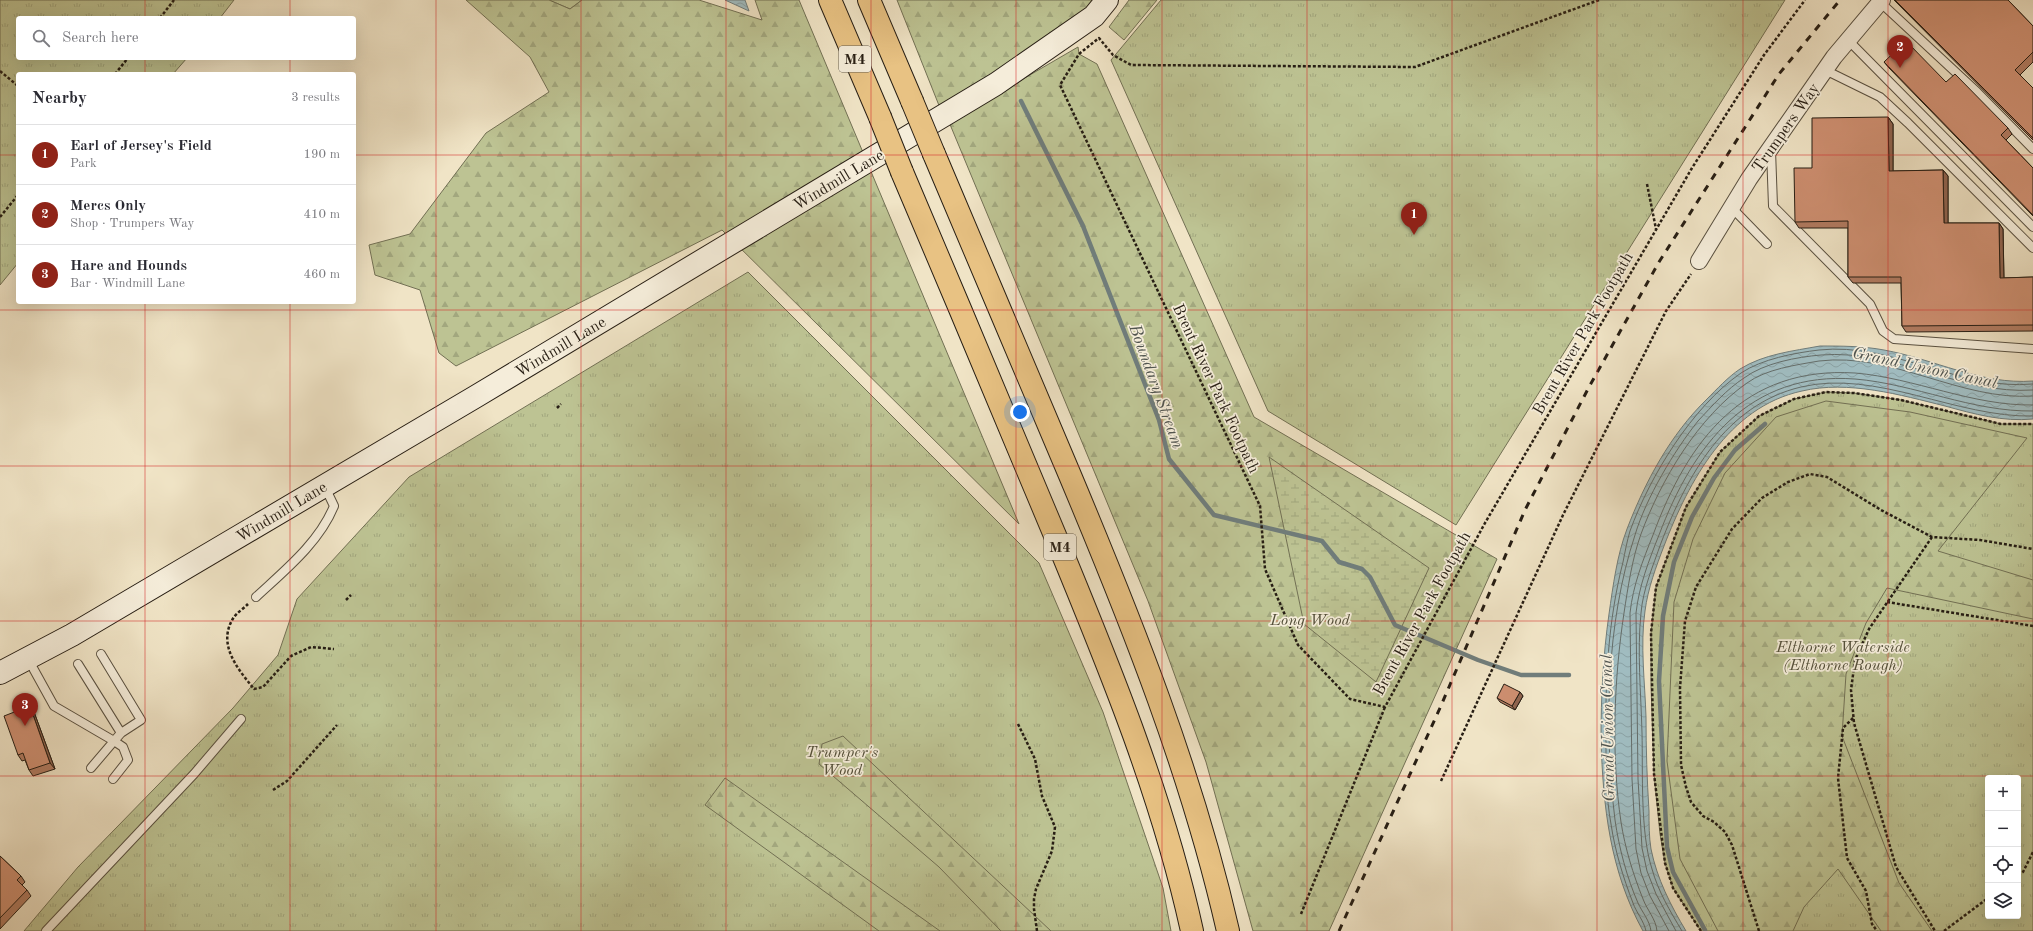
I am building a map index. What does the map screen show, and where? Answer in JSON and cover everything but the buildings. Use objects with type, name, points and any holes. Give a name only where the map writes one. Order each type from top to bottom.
[{"type":"highway","name":"M4","points":[[830,0],[1102,646],[1131,727],[1167,836],[1192,931]]},
{"type":"highway","name":"M4","points":[[869,0],[1091,525],[1157,692],[1197,813],[1228,931]]},
{"type":"main road","name":"Windmill Lane","points":[[0,673],[79,631],[996,84],[1094,16],[1107,0]]},
{"type":"street","name":"Trumpers Way","points":[[1699,261],[1771,147],[1825,70],[1881,1]]},
{"type":"lane","points":[[1881,1],[1977,92],[2033,149]]},
{"type":"lane","points":[[1848,40],[2033,227]]},
{"type":"lane","points":[[1825,70],[1880,97],[2033,248]]},
{"type":"lane","points":[[1771,147],[1773,206],[1870,304],[1884,331],[1894,339],[2033,349]]},
{"type":"lane","points":[[1732,208],[1767,244]]},
{"type":"lane","points":[[256,597],[296,560],[328,520],[334,506],[324,486]]},
{"type":"lane","points":[[91,768],[121,733],[141,720],[101,654]]},
{"type":"lane","points":[[28,659],[54,706],[123,747],[128,760],[113,779]]},
{"type":"lane","points":[[78,664],[121,733]]},
{"type":"lane","points":[[46,931],[194,774],[241,719]]},
{"type":"path","points":[[162,16],[174,0]]},
{"type":"path","name":"Brent River Park Footpath","points":[[1599,0],[1416,67],[1131,65],[1113,55],[1099,38],[1079,54],[1060,85],[1260,506],[1265,569],[1298,645],[1350,699],[1385,707],[1485,523],[1692,168],[1764,55],[1806,0]]},
{"type":"path","points":[[117,72],[126,60]]},
{"type":"path","points":[[0,71],[16,84]]},
{"type":"path","points":[[1647,184],[1656,230]]},
{"type":"path","points":[[0,217],[16,197]]},
{"type":"path","points":[[1441,781],[1562,515],[1666,311],[1699,261]]},
{"type":"path","points":[[1701,931],[1673,888],[1665,863],[1654,774],[1651,633],[1656,587],[1686,507],[1720,452],[1759,416],[1794,399],[1826,392],[1854,393],[1901,400],[2001,424],[2033,424]]},
{"type":"path","points":[[557,408],[561,404]]},
{"type":"path","points":[[1759,931],[1732,845],[1725,832],[1714,822],[1703,816],[1691,802],[1681,765],[1680,688],[1685,621],[1696,587],[1732,529],[1762,498],[1788,482],[1810,474],[1827,477],[1881,510],[1932,537],[1980,540],[2033,549]]},
{"type":"path","points":[[1932,537],[1868,629],[1855,660],[1851,690],[1854,718],[1896,867],[1935,931]]},
{"type":"path","points":[[346,600],[351,595]]},
{"type":"path","points":[[256,597],[234,617],[226,638],[234,664],[254,689],[263,687],[291,656],[311,647],[334,649]]},
{"type":"path","points":[[1887,602],[2033,626]]},
{"type":"path","points":[[1301,914],[1385,707]]},
{"type":"path","points":[[1854,718],[1843,728],[1838,778],[1847,858],[1866,891],[1872,924],[1877,931]]},
{"type":"path","points":[[1018,724],[1035,759],[1042,796],[1055,827],[1052,851],[1036,889],[1034,899],[1037,931]]},
{"type":"path","points":[[273,790],[287,781],[337,725]]},
{"type":"path","points":[[2021,873],[2033,852]]},
{"type":"path","points":[[1944,931],[1985,900]]},
{"type":"green space","points":[[0,0],[234,0],[222,16],[16,16],[16,60],[185,60],[175,72],[16,72],[16,265],[0,285]]},
{"type":"green space","points":[[466,0],[549,0],[570,9],[582,0],[699,0],[762,20],[755,0],[799,0],[1019,524],[722,230],[456,366],[439,353],[420,290],[375,275],[369,245],[410,234],[486,133],[549,92],[530,57]]},
{"type":"green space","points":[[549,0],[582,0],[570,9]]},
{"type":"green space","points":[[897,0],[1097,0],[1087,12],[942,113]]},
{"type":"green space","points":[[1129,0],[1157,0],[1124,40],[1109,27]]},
{"type":"green space","points":[[1161,0],[1785,0],[1456,525],[1268,411],[1111,60]]},
{"type":"green space","name":"Long Wood","points":[[1078,47],[1079,54],[1097,64],[1254,417],[1497,559],[1329,931],[1253,931],[1206,762],[1148,601],[949,122]]},
{"type":"green space","points":[[748,272],[1039,563],[1103,712],[1163,888],[1171,931],[24,931],[78,867],[233,708],[278,655],[297,599],[409,477]]},
{"type":"green space","name":"Elthorne Waterside (Elthorne Rough)","points":[[1826,392],[1854,393],[1901,400],[2001,424],[2033,424],[2033,931],[1701,931],[1673,888],[1665,863],[1660,834],[1654,774],[1651,633],[1656,587],[1686,507],[1720,452],[1759,416],[1794,399]]},
{"type":"green space","name":"Elthorne Waterside (Elthorne Rough)","points":[[1826,401],[1910,412],[2027,438],[1938,551],[2033,580],[2033,619],[1887,588],[1866,623],[1846,674],[1842,736],[1899,883],[1932,931],[1881,931],[1838,869],[1804,907],[1793,931],[1718,931],[1680,859],[1667,761],[1674,602],[1693,539],[1725,473],[1776,417]]},
{"type":"green space","points":[[1269,457],[1429,568],[1376,682],[1304,624]]},
{"type":"green space","name":"Trumper's Wood","points":[[843,736],[1051,931],[1001,931],[939,867],[819,764],[822,744]]},
{"type":"green space","name":"Trumper's Wood","points":[[725,778],[940,931],[879,931],[705,805]]},
{"type":"water","points":[[725,0],[745,0],[749,11]]},
{"type":"water","name":"Grand Union Canal","points":[[1820,346],[1852,346],[1876,349],[1903,354],[1995,379],[2033,381],[2033,419],[2022,420],[1989,417],[1911,397],[1874,390],[1838,387],[1820,388],[1802,391],[1776,400],[1753,413],[1732,430],[1715,450],[1699,473],[1674,521],[1653,578],[1645,611],[1643,651],[1650,844],[1661,882],[1686,931],[1643,931],[1623,885],[1610,838],[1606,814],[1601,739],[1601,708],[1605,645],[1618,560],[1627,529],[1650,477],[1670,444],[1681,428],[1719,387],[1740,369],[1749,364],[1769,356]]},
{"type":"waterway","name":"Boundary Stream","points":[[1021,101],[1083,226],[1159,420],[1169,459],[1214,515],[1322,541],[1339,562],[1362,569],[1370,577],[1395,625],[1478,660],[1521,675],[1569,675]]},
{"type":"waterway","points":[[1705,930],[1673,872],[1667,847],[1659,681],[1663,616],[1674,562],[1692,517],[1714,478],[1735,450],[1765,424]]},
{"type":"railway","points":[[1339,931],[1440,708],[1525,510],[1589,387],[1659,262],[1779,74],[1840,0]]},
{"type":"place","name":"Mercs Only","points":[[1900,68]]},
{"type":"place","name":"Earl of Jersey's Field","points":[[1414,235]]},
{"type":"place","name":"Hare and Hounds","points":[[25,726]]}]
